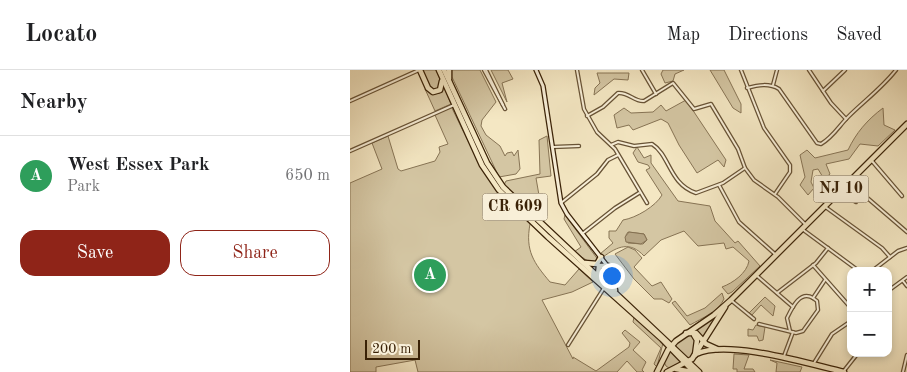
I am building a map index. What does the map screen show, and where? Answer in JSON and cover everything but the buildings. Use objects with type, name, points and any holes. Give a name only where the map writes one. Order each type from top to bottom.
[{"type":"main road","points":[[419,70],[428,88],[433,92],[440,90],[442,77]]},
{"type":"main road","name":"CR 609","points":[[439,70],[482,165],[499,190],[514,206],[663,338]]},
{"type":"main road","name":"CR 609","points":[[444,70],[497,179],[517,203],[582,261],[606,286],[617,293],[696,372]]},
{"type":"main road","points":[[450,70],[450,83]]},
{"type":"main road","name":"NJ 10","points":[[657,372],[671,346],[686,333],[714,315],[731,300],[907,124]]},
{"type":"main road","points":[[582,261],[594,265],[600,262],[601,257]]},
{"type":"main road","points":[[598,276],[599,266],[608,266]]},
{"type":"main road","points":[[611,276],[617,293]]},
{"type":"main road","name":"NJ 10","points":[[670,370],[687,363],[695,355],[731,300]]},
{"type":"main road","points":[[712,328],[710,340],[716,349]]},
{"type":"main road","points":[[686,333],[697,340],[695,355],[696,372],[670,370],[664,367],[665,346],[663,338],[671,338],[686,333],[696,334],[704,342],[716,349]]},
{"type":"main road","points":[[695,355],[716,349],[751,351],[843,372]]},
{"type":"street","points":[[350,100],[419,70]]},
{"type":"street","points":[[485,70],[504,109],[485,70]]},
{"type":"street","points":[[536,70],[543,86],[561,203],[582,234],[608,266],[611,276],[568,345]]},
{"type":"street","points":[[577,70],[582,104],[587,116],[597,132],[611,144],[647,203]]},
{"type":"street","points":[[642,70],[656,94]]},
{"type":"street","points":[[741,70],[764,128],[790,165],[790,172],[775,194]]},
{"type":"street","points":[[773,86],[777,70]]},
{"type":"street","points":[[809,70],[846,119]]},
{"type":"street","points":[[823,91],[845,70]]},
{"type":"street","points":[[747,88],[773,86],[785,94],[818,144],[821,144],[834,135],[846,119],[884,84],[896,70]]},
{"type":"street","points":[[587,116],[603,107],[618,93],[626,93],[640,102],[673,83],[694,109],[697,110],[711,104],[738,149],[745,168],[758,184],[775,194],[804,227],[854,267]]},
{"type":"street","points":[[350,151],[454,105]]},
{"type":"street","points":[[611,144],[618,142],[634,146],[652,144],[659,149],[673,175],[693,192],[701,193],[719,185],[745,168]]},
{"type":"street","points":[[553,147],[579,146]]},
{"type":"street","points":[[561,203],[597,174],[608,160],[618,155]]},
{"type":"street","points":[[871,160],[902,196]]},
{"type":"street","points":[[848,182],[907,232]]},
{"type":"street","points":[[719,185],[738,222],[776,255]]},
{"type":"street","points":[[582,234],[615,208],[640,192]]},
{"type":"street","points":[[839,192],[856,202]]},
{"type":"street","points":[[824,206],[882,248],[890,257]]},
{"type":"street","points":[[777,293],[814,264],[828,248]]},
{"type":"street","points":[[877,267],[890,257],[907,248]]},
{"type":"street","points":[[814,264],[825,280],[847,304]]},
{"type":"street","points":[[756,275],[793,307]]},
{"type":"street","points":[[892,288],[907,277]]},
{"type":"street","points":[[813,298],[825,280]]},
{"type":"street","points":[[903,281],[907,286]]},
{"type":"street","points":[[759,324],[791,332],[798,333],[806,329],[816,314],[818,307],[813,298],[803,296],[793,307],[787,318],[791,332],[783,358]]},
{"type":"street","points":[[731,300],[754,319]]},
{"type":"street","points":[[813,365],[832,334],[847,324]]},
{"type":"street","points":[[903,372],[907,355]]},
{"type":"street","points":[[843,372],[855,357]]},
{"type":"shaded area","points":[[423,70],[436,70],[440,79],[439,89],[432,91],[422,73]]},
{"type":"shaded area","points":[[452,70],[480,70],[496,102],[482,120],[481,126],[486,135],[500,146],[505,156],[507,153],[512,152],[514,156],[518,150],[520,169],[516,174],[499,177],[452,77]]},
{"type":"shaded area","points":[[491,70],[508,70],[513,79],[502,83],[507,102]]},
{"type":"shaded area","points":[[663,70],[684,70],[675,74],[673,81],[665,83],[661,74]]},
{"type":"shaded area","points":[[710,70],[724,70],[741,104],[741,113],[733,108]]},
{"type":"shaded area","points":[[597,73],[629,73],[628,80],[614,79],[594,95],[595,88],[600,83]]},
{"type":"shaded area","points":[[444,87],[451,104],[435,111],[425,89],[434,94],[440,93]]},
{"type":"shaded area","points":[[686,100],[726,160],[724,167],[718,160],[697,173],[679,145],[668,123],[661,119],[633,130],[629,125],[617,128],[614,115],[624,108],[631,113],[653,112],[661,105],[666,111]]},
{"type":"shaded area","points":[[451,106],[484,170],[504,197],[530,224],[530,249],[535,262],[544,275],[550,282],[565,285],[579,269],[593,282],[572,292],[542,300],[573,359],[573,357],[596,371],[629,347],[630,343],[622,333],[625,330],[640,342],[633,350],[646,362],[642,370],[644,372],[637,372],[627,361],[617,372],[418,372],[415,360],[376,367],[376,372],[350,372],[350,183],[382,169],[372,143],[388,136],[398,169],[401,171],[435,161],[440,152],[439,147],[448,144],[435,115]]},
{"type":"shaded area","points":[[883,108],[884,125],[895,130],[878,146],[860,144],[849,159],[826,164],[830,174],[824,179],[818,169],[813,170],[811,182],[814,188],[808,195],[800,185],[805,177],[800,155],[807,150],[815,158],[848,150],[863,127]]},
{"type":"shaded area","points":[[547,136],[551,176],[536,178],[540,201],[526,204],[504,185],[506,181],[540,174],[539,140]]},
{"type":"shaded area","points":[[637,147],[644,158],[651,155],[651,163],[678,201],[710,206],[715,221],[735,243],[738,241],[760,266],[732,292],[728,294],[722,287],[739,277],[749,261],[733,247],[726,249],[724,243],[698,246],[684,231],[661,240],[644,256],[634,248],[629,247],[619,248],[603,257],[600,254],[613,243],[609,238],[609,231],[616,231],[623,220],[645,211],[662,195],[646,170],[650,168],[648,165],[638,162],[633,153]],"holes":[[[628,232],[644,234],[647,240],[643,244],[628,243],[626,235]]]},
{"type":"shaded area","points":[[565,215],[599,261],[591,263],[574,252],[581,247],[564,219]]},
{"type":"shaded area","points":[[629,232],[644,234],[647,240],[641,244],[626,242],[625,237]]},
{"type":"shaded area","points":[[628,247],[635,250],[642,258],[634,267],[652,286],[661,282],[672,299],[669,303],[662,299],[654,299],[634,279],[615,254]]},
{"type":"shaded area","points":[[722,293],[724,299],[718,308],[690,325],[672,303],[675,301],[687,316],[705,308]]},
{"type":"shaded area","points":[[765,297],[775,306],[773,316],[761,305],[752,315],[749,313]]},
{"type":"shaded area","points":[[718,314],[703,339],[692,330]]},
{"type":"shaded area","points":[[634,317],[663,343],[657,367],[654,364],[661,348],[633,322]]},
{"type":"shaded area","points":[[756,325],[765,327],[763,340],[759,341],[757,336],[748,336],[748,329],[753,330]]},
{"type":"shaded area","points":[[688,335],[692,335],[696,339],[693,354],[688,359],[675,345]]},
{"type":"shaded area","points":[[670,350],[682,363],[669,368],[664,362]]},
{"type":"shaded area","points":[[734,354],[749,355],[744,369],[753,369],[755,372],[737,372],[737,369],[733,369]]},
{"type":"shaded area","points":[[770,360],[802,367],[800,372],[776,372],[777,363]]},
{"type":"place","name":"West Essex Park","points":[[430,275]]}]
